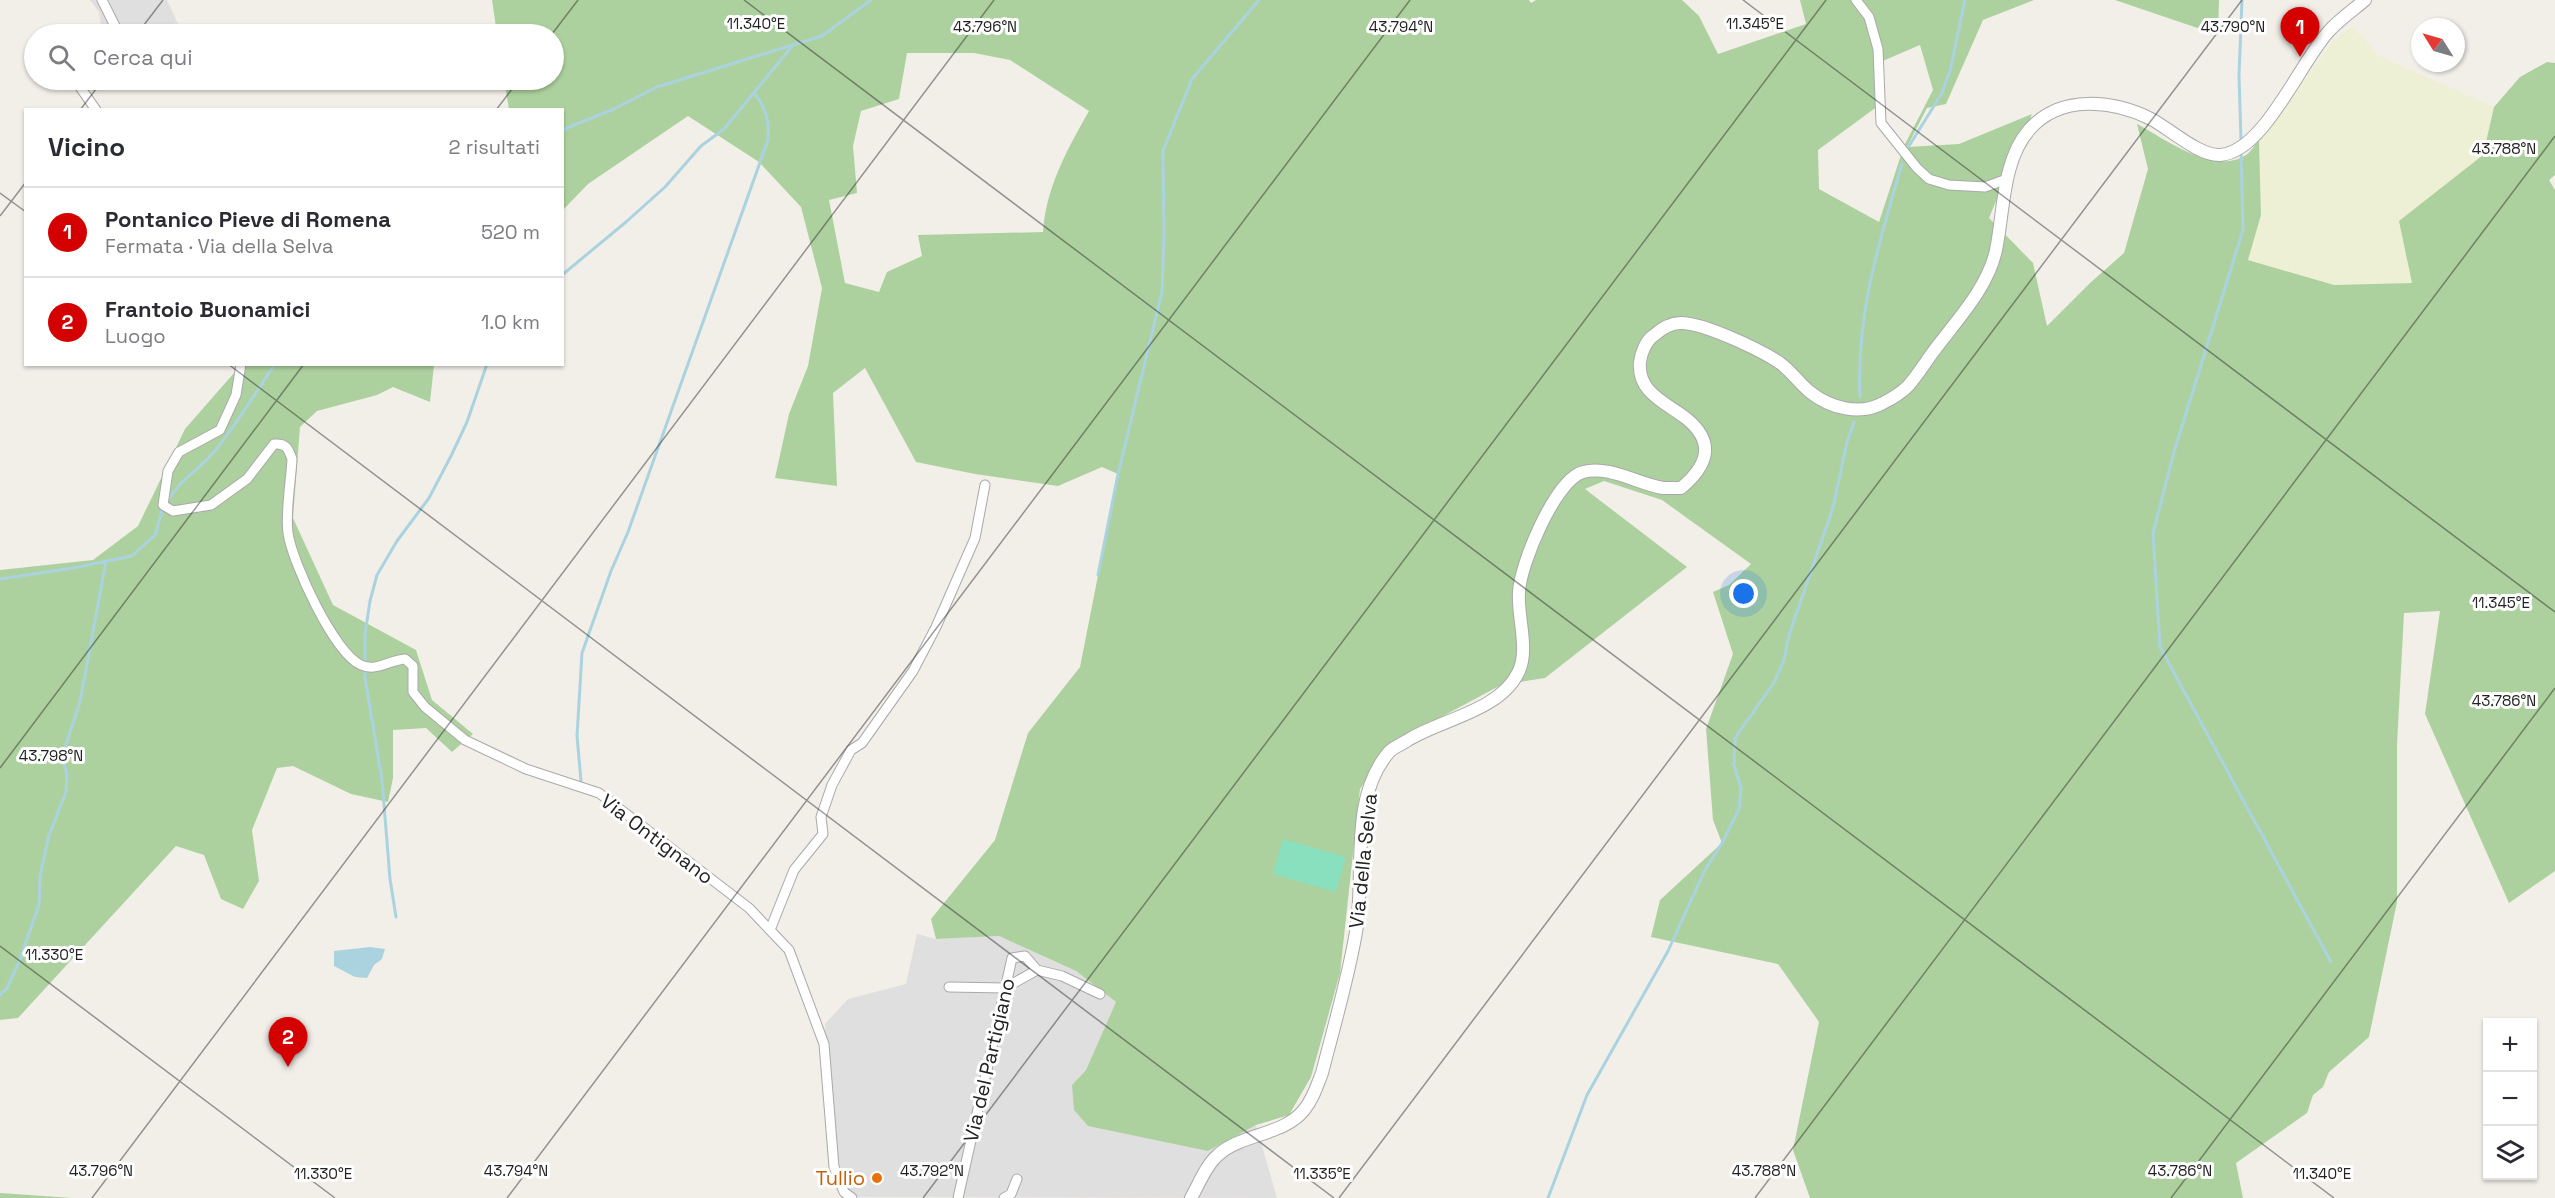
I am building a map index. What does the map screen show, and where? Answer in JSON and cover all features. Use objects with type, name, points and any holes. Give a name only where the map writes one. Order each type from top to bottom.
[{"type":"street","points":[[1856,0],[1869,17],[1878,49],[1881,123],[1917,168],[1929,179],[1949,185],[1985,187],[2007,179]]},
{"type":"street","name":"Via della Selva","points":[[1191,1198],[1218,1155],[1242,1140],[1293,1120],[1302,1112],[1314,1094],[1325,1062],[1356,930],[1364,821],[1369,789],[1377,768],[1391,750],[1426,729],[1482,706],[1508,689],[1522,664],[1521,620],[1518,603],[1525,564],[1557,495],[1569,481],[1583,472],[1602,471],[1663,488],[1681,488],[1704,464],[1705,451],[1701,436],[1688,420],[1656,399],[1643,379],[1640,370],[1641,357],[1649,339],[1676,323],[1690,323],[1759,351],[1781,364],[1811,392],[1828,404],[1850,409],[1866,409],[1882,404],[1907,386],[1971,301],[1988,273],[1996,253],[2010,166],[2027,131],[2045,115],[2064,106],[2089,103],[2128,110],[2152,119],[2208,153],[2220,155],[2232,152],[2250,142],[2267,122],[2307,59],[2328,31],[2365,0]]},
{"type":"street","points":[[104,3],[114,24]]},
{"type":"street","points":[[82,90],[95,108]]},
{"type":"street","name":"Via Ontignano","points":[[241,366],[236,395],[220,430],[179,452],[168,471],[163,505],[173,511],[211,505],[247,479],[274,444],[282,443],[288,447],[292,459],[288,533],[311,599],[346,651],[360,665],[377,668],[393,660],[405,659],[413,666],[413,692],[425,707],[465,740],[526,769],[599,793],[748,908],[770,930],[789,950],[824,1044],[834,1167],[844,1192],[852,1198]]},
{"type":"street","points":[[770,930],[794,870],[823,834],[821,816],[832,785],[846,758],[851,750],[862,743],[913,671],[936,627],[975,538],[985,485]]},
{"type":"street","name":"Via del Partigiano","points":[[958,1198],[1012,957],[1025,956],[1037,970]]},
{"type":"street","points":[[949,987],[1005,988],[1037,970],[1062,976],[1100,994]]},
{"type":"street","points":[[1004,1198],[1011,1194],[1017,1179]]},
{"type":"shaded area","points":[[90,0],[167,0],[178,24],[101,24],[99,12]]},
{"type":"shaded area","points":[[917,934],[936,939],[999,936],[1076,971],[1116,1002],[1086,1070],[1072,1085],[1208,1151],[1256,1125],[1277,1198],[841,1197],[830,1178],[825,1024],[848,999],[906,984]]},
{"type":"green space","points":[[492,0],[1529,0],[1531,3],[1536,0],[1682,0],[1699,16],[1718,54],[1806,24],[1800,0],[2034,0],[1983,20],[1946,104],[1927,108],[1907,147],[1959,144],[2032,114],[1989,218],[2033,263],[2047,326],[2124,253],[2148,169],[2137,124],[2190,153],[2219,161],[2233,160],[2246,155],[2259,140],[2261,215],[2248,260],[2334,285],[2412,283],[2399,221],[2483,155],[2494,107],[2520,77],[2547,62],[2555,63],[2555,175],[2549,180],[2555,190],[2555,871],[2509,903],[2425,714],[2440,611],[2404,613],[2397,745],[2397,902],[2369,1037],[2329,1072],[2323,1087],[2313,1095],[2307,1113],[2236,1163],[2243,1198],[1810,1198],[1793,1150],[1819,1022],[1778,964],[1651,937],[1660,900],[1722,843],[1713,820],[1706,729],[1733,654],[1713,592],[1729,585],[1751,564],[1662,500],[1604,481],[1585,489],[1687,567],[1545,678],[1501,685],[1389,745],[1360,789],[1340,973],[1311,1077],[1289,1115],[1256,1125],[1208,1151],[1088,1126],[1074,1110],[1072,1085],[1086,1070],[1116,1002],[1076,971],[999,936],[936,939],[931,919],[995,840],[1028,733],[1080,667],[1118,474],[1102,467],[1058,486],[975,474],[916,462],[865,368],[833,393],[837,486],[775,478],[789,414],[808,366],[822,288],[801,207],[759,162],[688,116],[588,184],[564,209],[564,108],[509,108],[506,90],[564,90],[564,24],[496,24]],"holes":[[[1920,45],[1933,90],[1904,146],[1879,222],[1819,189],[1818,150],[1878,106],[1878,63]],[[907,53],[974,53],[1010,60],[1089,111],[1053,184],[1043,232],[918,235],[922,256],[887,272],[879,292],[845,283],[829,200],[857,193],[853,146],[861,111],[899,99]]]},
{"type":"green space","points":[[2115,0],[2219,0],[2218,35]]},
{"type":"green space","points":[[2353,26],[2379,56],[2494,107],[2483,155],[2465,170],[2413,283],[2334,285],[2248,260],[2261,215],[2259,140],[2333,41]]},
{"type":"green space","points":[[240,366],[434,366],[430,402],[393,387],[377,395],[317,411],[300,427],[293,518],[333,605],[416,650],[432,700],[473,734],[452,752],[426,728],[393,730],[393,778],[388,802],[351,794],[293,766],[277,768],[252,830],[259,881],[243,909],[221,899],[204,855],[176,846],[18,1018],[0,1020],[0,570],[93,560],[138,526],[185,429]]},
{"type":"green space","points":[[1283,839],[1346,857],[1336,892],[1273,874]]},
{"type":"green space","points":[[0,1193],[73,1198],[0,1198]]},
{"type":"water","points":[[370,947],[385,949],[382,959],[374,965],[367,978],[355,977],[334,966],[334,951]]},
{"type":"waterway","points":[[564,129],[614,109],[657,87],[822,36],[871,0]]},
{"type":"waterway","points":[[1098,575],[1118,474],[1162,292],[1163,151],[1192,79],[1259,0]]},
{"type":"waterway","points":[[1909,146],[1942,93],[1950,71],[1965,0]]},
{"type":"waterway","points":[[2241,141],[2239,75],[2242,0]]},
{"type":"waterway","points":[[564,273],[665,187],[701,146],[724,129],[794,44]]},
{"type":"waterway","points":[[581,781],[577,736],[582,653],[611,571],[628,532],[768,140],[766,115],[754,93]]},
{"type":"waterway","points":[[2241,151],[2243,230],[2174,452],[2153,533],[2160,647],[2331,962]]},
{"type":"waterway","points":[[1860,397],[1865,308],[1885,222],[1902,164]]},
{"type":"waterway","points":[[167,502],[183,481],[208,459],[222,442],[274,366]]},
{"type":"waterway","points":[[396,917],[390,879],[382,780],[365,678],[365,634],[370,601],[377,575],[397,541],[429,498],[451,456],[467,422],[486,366]]},
{"type":"waterway","points":[[1548,1198],[1587,1095],[1668,951],[1704,872],[1739,809],[1741,788],[1734,765],[1735,738],[1775,681],[1784,660],[1789,635],[1833,508],[1847,442],[1854,422]]},
{"type":"waterway","points":[[0,579],[132,556],[155,535],[163,508]]},
{"type":"waterway","points":[[0,995],[7,988],[19,962],[39,905],[40,876],[49,835],[66,792],[67,774],[62,757],[80,702],[106,561]]},
{"type":"place","name":"Pontanico Pieve di Romena","points":[[2300,57]]},
{"type":"place","name":"Frantoio Buonamici","points":[[288,1067]]},
{"type":"place","name":"Tullio","points":[[877,1178]]}]
